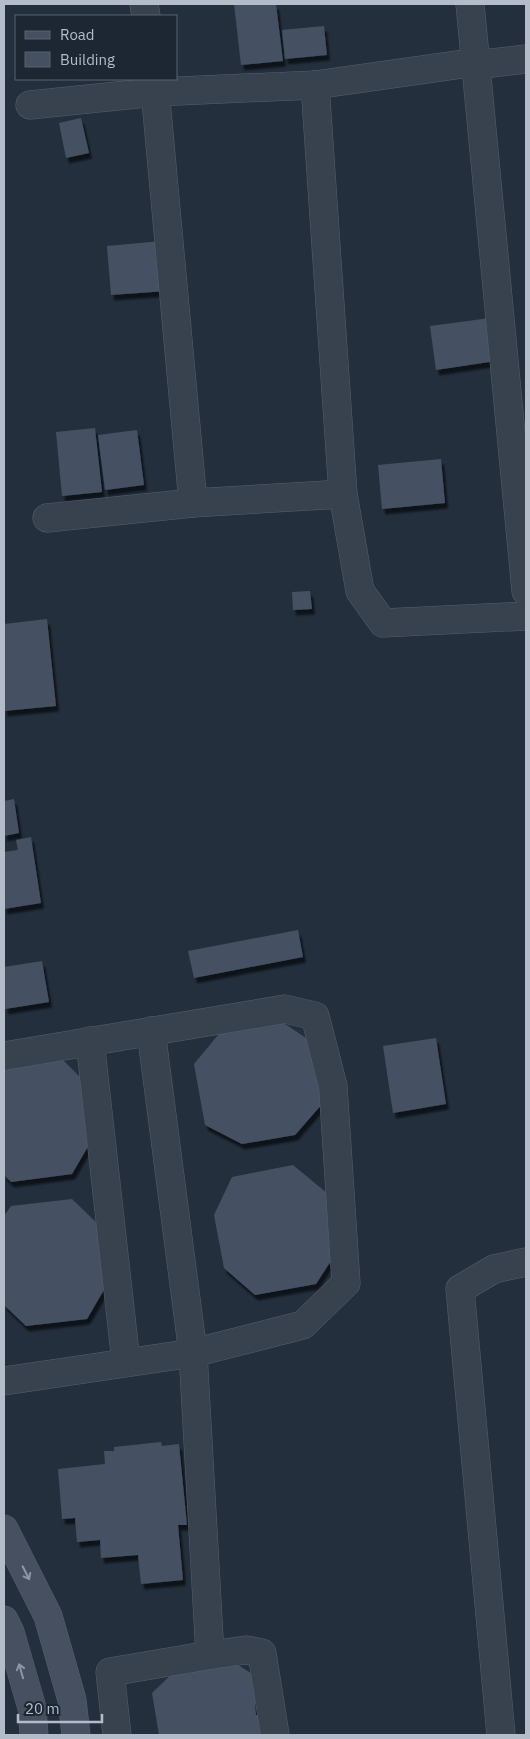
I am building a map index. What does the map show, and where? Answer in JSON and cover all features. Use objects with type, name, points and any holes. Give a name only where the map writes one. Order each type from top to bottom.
[{"type":"street","points":[[470,4],[520,462],[526,591]]},
{"type":"street","points":[[30,105],[155,85],[315,85],[470,63],[476,65],[526,59]]},
{"type":"street","points":[[155,85],[193,503]]},
{"type":"street","points":[[315,85],[343,494],[360,591],[383,623],[526,616]]},
{"type":"street","points":[[46,518],[193,503],[343,494]]},
{"type":"street","points":[[4,1056],[285,1009],[315,1016],[333,1086],[346,1283],[303,1325],[193,1353],[4,1381]]},
{"type":"street","points":[[151,1031],[193,1353],[210,1656]]},
{"type":"street","points":[[90,1041],[126,1362]]},
{"type":"street","points":[[501,1735],[460,1289],[494,1269],[526,1262]]},
{"type":"street","points":[[4,1529],[48,1616],[72,1700],[76,1735]]},
{"type":"street","points":[[4,1620],[10,1632],[32,1708],[34,1735]]},
{"type":"street","points":[[116,1735],[110,1672],[246,1650],[262,1653],[275,1735]]},
{"type":"building","points":[[234,4],[276,4],[283,61],[241,65]]},
{"type":"building","points":[[324,26],[327,55],[285,59],[282,30]]},
{"type":"building","points":[[81,118],[89,153],[66,158],[59,123]]},
{"type":"building","points":[[162,241],[167,291],[111,295],[107,246]]},
{"type":"building","points":[[490,318],[496,361],[436,370],[430,326]]},
{"type":"building","points":[[95,428],[102,492],[62,496],[56,432]]},
{"type":"building","points":[[137,430],[144,485],[105,490],[98,435]]},
{"type":"building","points":[[441,459],[445,503],[382,509],[378,465]]},
{"type":"building","points":[[310,591],[312,609],[293,610],[292,592]]},
{"type":"building","points":[[47,619],[56,706],[4,711],[4,624]]},
{"type":"building","points":[[14,799],[19,833],[4,836],[4,801]]},
{"type":"building","points":[[31,837],[41,903],[4,909],[4,852],[18,850],[16,840]]},
{"type":"building","points":[[298,930],[303,957],[194,978],[188,951]]},
{"type":"building","points":[[42,961],[49,1002],[5,1009],[4,967]]},
{"type":"building","points":[[276,1018],[312,1042],[323,1103],[295,1135],[242,1144],[205,1125],[194,1064],[223,1029]]},
{"type":"building","points":[[436,1038],[446,1104],[393,1113],[383,1046]]},
{"type":"building","points":[[57,1054],[87,1084],[93,1138],[72,1174],[11,1182],[4,1175],[4,1061]]},
{"type":"building","points":[[293,1165],[328,1194],[340,1247],[316,1284],[255,1295],[224,1268],[214,1215],[232,1177]]},
{"type":"building","points":[[72,1199],[102,1228],[108,1283],[87,1319],[26,1326],[4,1305],[4,1216],[11,1206]]},
{"type":"building","points":[[161,1442],[162,1446],[179,1444],[187,1525],[178,1525],[183,1580],[141,1584],[138,1555],[101,1558],[100,1540],[77,1542],[75,1518],[62,1519],[58,1469],[105,1464],[104,1451],[114,1451],[114,1447]]},
{"type":"building","points":[[235,1663],[260,1679],[263,1703],[255,1704],[256,1715],[264,1714],[267,1735],[159,1735],[152,1693],[176,1670]]}]
